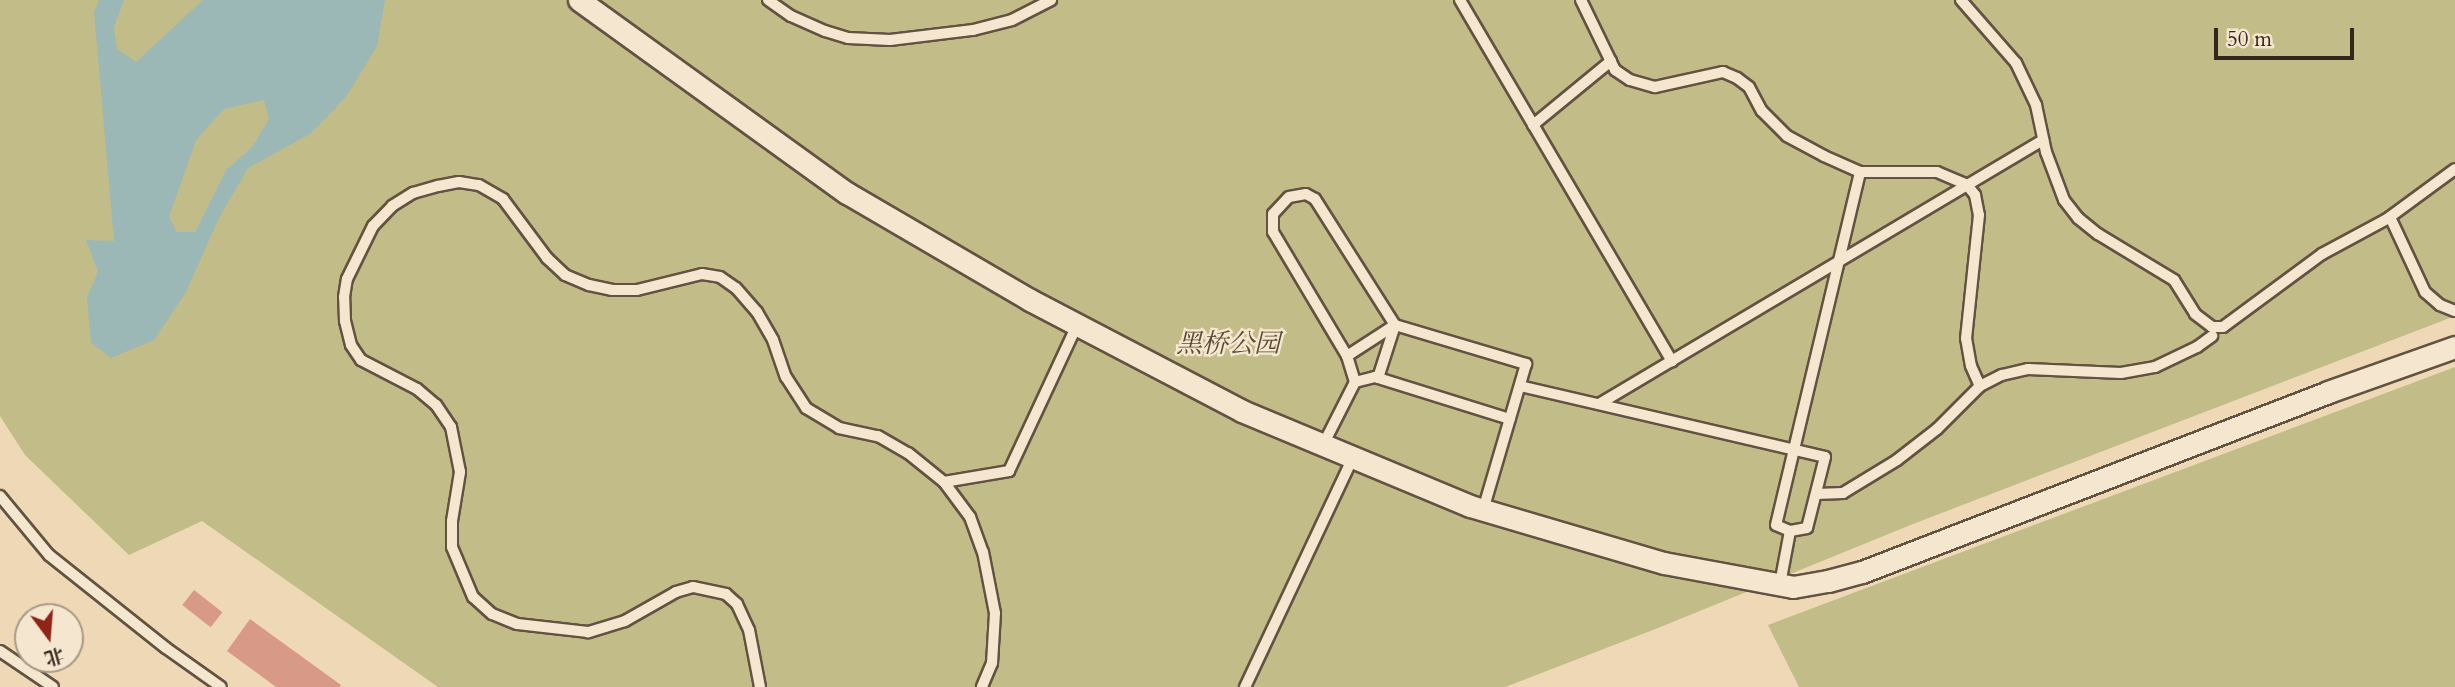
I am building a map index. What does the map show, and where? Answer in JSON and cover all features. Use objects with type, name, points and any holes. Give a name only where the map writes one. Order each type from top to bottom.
[{"type":"street","points":[[579,0],[847,193],[1077,325],[1241,411],[1483,510],[1664,563],[1793,587],[1862,572],[2328,392],[2455,347]]},
{"type":"lane","points":[[768,0],[791,16],[825,31],[848,38],[890,40],[973,30],[1012,20],[1051,0]]},
{"type":"lane","points":[[1460,0],[1672,361]]},
{"type":"lane","points":[[1581,0],[1615,70],[1630,80],[1655,87],[1723,72],[1737,78],[1749,88],[1762,111],[1787,136],[1860,172],[1937,172],[1967,185],[1975,195],[1979,215],[1966,338],[1971,366],[1980,386]]},
{"type":"lane","points":[[1961,0],[2016,63],[2036,106],[2055,181],[2078,218],[2108,241],[2174,280],[2195,314],[2212,327],[2223,327],[2322,254],[2390,217],[2455,169]]},
{"type":"lane","points":[[1534,125],[1611,61]]},
{"type":"lane","points":[[1599,404],[2043,140]]},
{"type":"lane","points":[[1520,386],[1599,404],[1794,450],[1825,457],[1807,528],[1790,531],[1776,525],[1794,450],[1839,262],[1860,172]]},
{"type":"lane","points":[[760,687],[749,630],[737,604],[726,594],[693,587],[676,592],[625,621],[588,632],[517,624],[492,614],[473,597],[453,547],[452,520],[460,472],[451,427],[436,405],[417,389],[361,360],[351,345],[344,297],[347,279],[373,226],[392,206],[413,193],[459,182],[479,185],[503,199],[547,258],[565,275],[589,285],[612,290],[637,290],[702,274],[720,277],[736,288],[757,312],[773,340],[786,377],[806,408],[839,428],[878,436],[908,453],[944,482],[958,498],[977,531],[992,588],[995,613],[992,663],[982,687]]},
{"type":"lane","points":[[1323,445],[1355,382],[1347,356],[1273,232],[1273,214],[1289,197],[1306,194],[1315,200],[1395,325],[1526,364],[1483,510]]},
{"type":"lane","points":[[2390,217],[2425,292],[2440,305],[2455,311]]},
{"type":"lane","points":[[944,482],[1009,471],[1077,325]]},
{"type":"lane","points":[[1347,356],[1395,325]]},
{"type":"lane","points":[[1378,378],[1395,325]]},
{"type":"lane","points":[[1816,494],[1843,493],[1897,460],[1937,429],[1980,386],[2002,375],[2028,369],[2121,373],[2155,367],[2197,347],[2212,336]]},
{"type":"lane","points":[[1355,382],[1378,378],[1510,419]]},
{"type":"lane","points":[[1245,687],[1353,457]]},
{"type":"lane","points":[[0,496],[49,555],[166,648],[221,687]]},
{"type":"lane","points":[[1780,584],[1790,531]]},
{"type":"lane","points":[[0,651],[53,687]]},
{"type":"green space","name":"黑桥公园","points":[[0,0],[2455,0],[2455,316],[1913,524],[1505,687],[438,687],[202,521],[129,555],[25,455],[0,416]]},
{"type":"green space","points":[[2455,367],[2455,687],[1799,687],[1768,625]]},
{"type":"water","points":[[99,0],[124,0],[114,27],[117,49],[136,62],[203,0],[385,0],[377,46],[346,97],[310,134],[248,168],[218,220],[186,292],[154,340],[111,358],[91,343],[87,297],[98,272],[86,240],[114,241],[94,12]],"holes":[[[264,100],[269,119],[252,147],[226,170],[195,232],[177,232],[169,217],[196,140],[224,109]]]},
{"type":"building","points":[[194,590],[222,612],[211,627],[182,605]]},
{"type":"building","points":[[250,619],[341,685],[340,687],[276,687],[227,651]]}]
